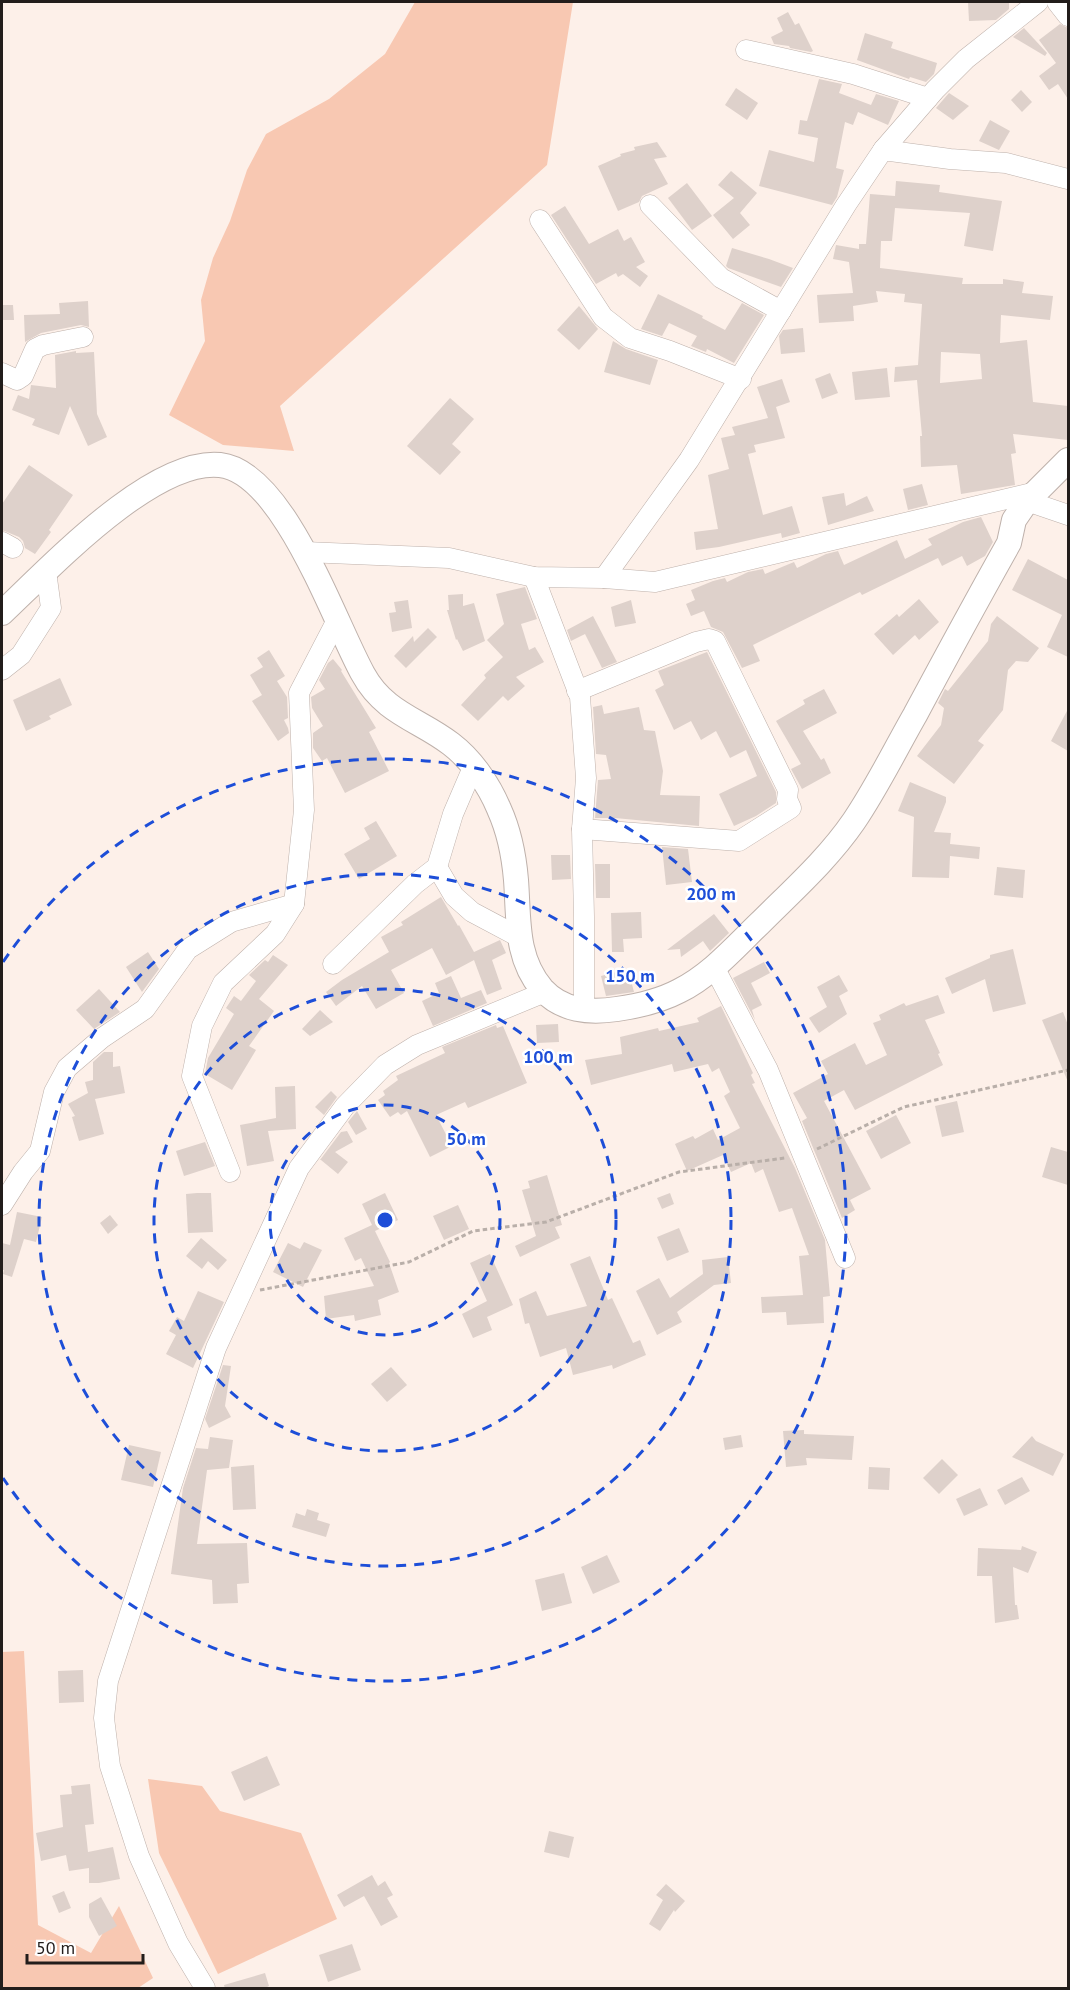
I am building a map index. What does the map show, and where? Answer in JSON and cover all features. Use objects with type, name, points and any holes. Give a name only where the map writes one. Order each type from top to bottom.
[{"type":"main road","points":[[2,613],[101,522],[152,484],[194,467],[220,465],[242,472],[256,483],[272,502],[305,552],[364,677],[378,696],[410,720],[450,743],[474,765],[499,807],[510,841],[516,876],[519,937],[524,958],[532,974],[545,992],[566,1007],[584,1011],[601,1011],[641,1005],[679,992],[714,968],[825,858],[853,822],[881,777],[1009,543],[1014,520],[1032,496],[1068,460]]},
{"type":"street","points":[[604,578],[689,460],[741,379],[846,205],[883,150],[966,59],[1038,2]]},
{"type":"street","points":[[1057,2],[1068,16]]},
{"type":"street","points":[[746,50],[853,74],[928,98]]},
{"type":"street","points":[[883,150],[950,159],[1006,163],[1068,179]]},
{"type":"street","points":[[650,205],[721,278],[781,311]]},
{"type":"street","points":[[540,220],[603,317],[630,338],[741,379]]},
{"type":"street","points":[[2,373],[17,380],[23,376],[35,349],[43,345],[82,338]]},
{"type":"street","points":[[305,552],[449,558],[534,577],[604,578],[655,582],[1032,496],[1068,515]]},
{"type":"street","points":[[2,670],[21,655],[51,608],[46,572]]},
{"type":"street","points":[[534,577],[580,697],[586,778],[582,829],[584,1011]]},
{"type":"street","points":[[230,1172],[192,1077],[201,1026],[223,982],[276,934],[294,904],[304,810],[298,693],[338,618]]},
{"type":"street","points":[[577,691],[696,642],[709,639],[715,641],[788,790],[787,799],[791,808],[739,842],[582,829]]},
{"type":"street","points":[[333,964],[415,884],[437,867],[453,814],[474,765]]},
{"type":"street","points":[[437,867],[454,896],[466,907],[519,937]]},
{"type":"street","points":[[2,1205],[23,1172],[40,1151],[54,1092],[68,1068],[102,1038],[145,1009],[188,949],[231,922],[294,904]]},
{"type":"street","points":[[714,968],[768,1070],[845,1258]]},
{"type":"street","points":[[205,1989],[178,1943],[139,1856],[110,1766],[104,1718],[108,1681],[216,1348],[299,1168],[345,1106],[385,1065],[417,1045],[545,992]]},
{"type":"path","points":[[241,1293],[409,1262],[473,1231],[546,1222],[679,1172],[803,1156],[904,1107],[1068,1070]]},
{"type":"shaded area","points":[[415,2],[573,2],[547,165],[280,406],[294,451],[223,445],[169,415],[205,341],[201,300],[213,258],[230,221],[247,170],[266,134],[329,99],[385,54]]},
{"type":"shaded area","points":[[24,1651],[38,1925],[91,1953],[119,1906],[153,1978],[138,1988],[2,1988],[2,1652]]},
{"type":"shaded area","points":[[148,1779],[202,1786],[220,1811],[301,1833],[337,1919],[218,1974],[159,1853]]},
{"type":"building","points":[[968,2],[1009,2],[1009,9],[996,20],[969,21]]},
{"type":"building","points":[[788,12],[795,25],[799,23],[813,51],[774,44],[771,37],[783,31],[777,18]]},
{"type":"building","points":[[1060,24],[1068,28],[1068,99],[1058,84],[1049,90],[1039,76],[1056,63],[1039,40]]},
{"type":"building","points":[[1024,28],[1047,53],[1045,56],[1013,37]]},
{"type":"building","points":[[865,33],[893,42],[891,48],[937,63],[934,74],[926,82],[910,77],[909,79],[857,60]]},
{"type":"building","points":[[819,79],[842,84],[839,93],[871,105],[876,94],[899,101],[888,125],[858,112],[853,125],[845,122],[836,168],[844,170],[837,197],[832,205],[759,186],[769,150],[814,162],[818,138],[798,134],[800,120],[807,121]]},
{"type":"building","points":[[736,88],[758,103],[747,120],[725,105]]},
{"type":"building","points":[[1021,90],[1032,102],[1022,112],[1011,100]]},
{"type":"building","points":[[949,93],[969,106],[953,120],[936,108]]},
{"type":"building","points":[[990,120],[1010,131],[999,150],[979,141]]},
{"type":"building","points":[[657,142],[667,157],[654,159],[668,184],[642,196],[639,202],[618,211],[598,166],[621,156],[620,154],[635,150],[634,147]]},
{"type":"building","points":[[731,171],[757,193],[740,213],[750,225],[733,239],[713,215],[734,198],[718,185]]},
{"type":"building","points":[[896,181],[940,185],[939,192],[1002,201],[993,251],[964,246],[970,213],[895,208],[892,241],[881,241],[880,268],[963,278],[962,284],[1003,284],[1003,279],[1024,282],[1022,293],[1053,296],[1050,320],[1001,315],[1000,343],[1027,340],[1033,402],[1068,406],[1068,440],[1013,434],[1016,453],[1011,454],[1015,485],[961,494],[957,465],[921,467],[920,436],[922,436],[917,380],[894,382],[895,367],[918,365],[922,304],[904,302],[905,294],[876,291],[878,302],[853,306],[854,321],[819,323],[817,295],[853,293],[849,262],[833,259],[836,245],[859,249],[859,244],[866,244],[870,194],[895,196]],"holes":[[[941,352],[980,354],[982,379],[940,383]]]},
{"type":"building","points":[[687,183],[712,216],[692,230],[668,198]]},
{"type":"building","points":[[565,206],[589,244],[618,229],[624,241],[631,237],[645,262],[636,267],[648,276],[640,287],[623,274],[618,277],[616,273],[596,284],[551,215]]},
{"type":"building","points":[[732,248],[793,268],[781,287],[728,268],[726,266]]},
{"type":"building","points":[[658,294],[703,316],[702,318],[725,330],[742,303],[764,315],[734,363],[707,349],[706,352],[691,346],[697,336],[669,323],[662,336],[641,329]]},
{"type":"building","points":[[88,301],[89,327],[81,325],[41,333],[25,342],[24,315],[60,314],[59,303]]},
{"type":"building","points":[[2,305],[13,305],[14,320],[2,320]]},
{"type":"building","points":[[579,306],[598,329],[579,350],[557,330]]},
{"type":"building","points":[[803,328],[805,352],[781,354],[779,336],[783,330]]},
{"type":"building","points":[[613,341],[626,349],[658,360],[650,385],[604,372]]},
{"type":"building","points":[[76,351],[76,353],[94,352],[97,414],[107,437],[88,446],[70,406],[59,435],[32,425],[35,419],[12,410],[18,395],[29,399],[31,385],[56,388],[55,355]]},
{"type":"building","points":[[887,368],[890,397],[855,400],[852,372]]},
{"type":"building","points":[[830,373],[838,393],[822,399],[815,379]]},
{"type":"building","points":[[782,379],[790,402],[776,407],[785,438],[754,445],[756,452],[748,454],[763,515],[792,506],[800,533],[782,538],[781,533],[696,550],[694,532],[718,529],[708,475],[729,469],[721,438],[735,435],[732,427],[768,418],[757,387]]},
{"type":"building","points":[[450,398],[474,419],[452,444],[461,452],[440,475],[407,446]]},
{"type":"building","points":[[29,465],[73,495],[35,554],[25,548],[19,537],[2,530],[2,504]]},
{"type":"building","points":[[922,484],[928,505],[908,510],[903,489]]},
{"type":"building","points":[[844,493],[846,506],[867,496],[874,511],[828,525],[822,497]]},
{"type":"building","points":[[981,517],[993,542],[985,556],[967,566],[962,556],[942,566],[938,558],[862,595],[860,592],[753,645],[760,661],[742,668],[723,632],[711,627],[704,611],[691,616],[686,604],[695,600],[691,590],[713,581],[725,578],[727,582],[748,572],[763,569],[765,574],[794,562],[797,568],[826,554],[838,551],[844,565],[897,540],[905,559],[932,545],[928,539],[963,522]]},
{"type":"building","points":[[1028,559],[1068,580],[1068,657],[1047,647],[1062,615],[1012,590]]},
{"type":"building","points":[[525,587],[537,619],[521,624],[529,650],[535,647],[544,662],[516,677],[525,686],[508,701],[503,696],[478,721],[461,705],[486,678],[484,675],[503,657],[487,640],[504,624],[496,594]]},
{"type":"building","points":[[463,594],[463,606],[474,603],[485,641],[463,651],[456,640],[447,610],[449,610],[448,595]]},
{"type":"building","points":[[919,599],[939,622],[919,640],[915,635],[893,655],[874,634],[897,614],[899,617]]},
{"type":"building","points":[[408,600],[412,628],[392,632],[389,613],[396,612],[394,602]]},
{"type":"building","points":[[631,600],[636,623],[615,627],[611,607]]},
{"type":"building","points":[[593,616],[617,662],[602,668],[585,634],[571,641],[567,630]]},
{"type":"building","points":[[997,616],[1039,648],[1028,662],[1016,661],[1008,670],[1003,710],[978,741],[984,745],[954,784],[917,756],[941,725],[944,708],[938,703],[945,689],[948,691],[988,641],[991,624]]},
{"type":"building","points":[[428,628],[437,637],[406,668],[394,656],[413,636],[414,642]]},
{"type":"building","points":[[269,650],[285,676],[277,681],[287,697],[288,718],[284,720],[289,733],[278,741],[252,701],[262,695],[250,675],[263,667],[257,658]]},
{"type":"building","points":[[707,652],[776,792],[776,803],[734,826],[719,794],[757,776],[746,750],[730,758],[716,731],[701,740],[691,721],[674,730],[655,690],[664,685],[658,671]]},
{"type":"building","points":[[333,659],[342,670],[376,728],[369,732],[389,771],[345,793],[327,758],[322,761],[313,748],[313,733],[323,726],[312,708],[311,697],[325,689],[319,680],[328,663]]},
{"type":"building","points":[[60,678],[72,705],[49,716],[51,719],[26,731],[13,700]]},
{"type":"building","points":[[824,689],[837,713],[803,731],[821,760],[824,758],[831,773],[802,789],[791,769],[801,764],[776,721],[805,704],[803,700]]},
{"type":"building","points":[[602,705],[604,714],[639,707],[644,730],[655,731],[663,771],[660,795],[700,796],[699,826],[595,818],[598,780],[611,779],[606,755],[596,754],[593,707]]},
{"type":"building","points":[[1068,709],[1068,751],[1051,741]]},
{"type":"building","points":[[910,782],[946,797],[934,832],[951,833],[950,844],[980,847],[979,859],[950,856],[949,878],[912,877],[914,817],[898,811]]},
{"type":"building","points":[[376,821],[397,856],[359,879],[344,854],[370,839],[364,828]]},
{"type":"building","points":[[662,847],[688,849],[692,882],[666,885]]},
{"type":"building","points":[[551,855],[570,855],[571,879],[552,880]]},
{"type":"building","points":[[595,864],[610,864],[610,898],[596,898]]},
{"type":"building","points":[[997,867],[1025,870],[1023,898],[994,895]]},
{"type":"building","points":[[441,897],[474,952],[500,940],[506,953],[492,960],[502,989],[487,995],[474,960],[446,975],[432,948],[391,970],[404,993],[376,1009],[362,986],[336,1006],[326,992],[389,952],[381,937],[403,925],[401,922]]},
{"type":"building","points":[[641,912],[642,938],[623,939],[624,952],[612,952],[611,913]]},
{"type":"building","points":[[714,914],[729,933],[710,951],[703,941],[681,957],[680,949],[667,950]]},
{"type":"building","points":[[1013,949],[1026,1004],[993,1012],[985,979],[952,994],[945,978],[990,958],[990,955]]},
{"type":"building","points":[[148,952],[159,969],[142,992],[126,967]]},
{"type":"building","points":[[273,955],[288,965],[259,999],[274,1011],[249,1046],[256,1050],[232,1090],[205,1074],[208,1058],[234,1014],[226,1008],[234,996],[241,1001],[256,981],[249,975],[265,960],[268,962]]},
{"type":"building","points":[[764,962],[770,973],[751,983],[762,1005],[752,1010],[755,1020],[733,978]]},
{"type":"building","points":[[628,969],[634,992],[606,996],[601,976]]},
{"type":"building","points":[[839,975],[848,991],[839,996],[847,1014],[819,1033],[809,1018],[827,1007],[817,987]]},
{"type":"building","points":[[451,976],[461,998],[481,990],[487,1003],[433,1026],[422,1001],[439,993],[435,983]]},
{"type":"building","points":[[99,989],[120,1012],[94,1029],[76,1010]]},
{"type":"building","points":[[938,995],[945,1013],[925,1020],[943,1065],[855,1110],[844,1090],[824,1101],[871,1189],[850,1200],[855,1210],[842,1218],[802,1121],[807,1118],[793,1093],[828,1074],[821,1061],[855,1043],[866,1065],[887,1055],[873,1023],[881,1020],[879,1015],[904,1003],[906,1006]]},
{"type":"building","points":[[721,1006],[753,1073],[751,1075],[755,1083],[752,1084],[795,1168],[825,1240],[830,1296],[823,1297],[824,1323],[787,1325],[786,1312],[762,1313],[761,1297],[803,1295],[799,1256],[809,1255],[792,1208],[779,1212],[763,1169],[755,1173],[751,1163],[731,1172],[723,1155],[687,1171],[675,1144],[693,1136],[695,1139],[713,1129],[718,1140],[740,1128],[724,1096],[730,1092],[719,1068],[712,1072],[708,1064],[674,1072],[672,1064],[591,1085],[585,1060],[622,1054],[620,1037],[699,1022],[697,1018]]},
{"type":"building","points":[[320,1010],[333,1022],[310,1036],[302,1029]]},
{"type":"building","points":[[1063,1012],[1068,1025],[1068,1082],[1042,1020]]},
{"type":"building","points":[[558,1024],[559,1042],[537,1043],[536,1025]]},
{"type":"building","points":[[496,1025],[497,1028],[503,1026],[527,1083],[468,1108],[465,1102],[436,1115],[452,1146],[430,1157],[407,1111],[401,1115],[398,1112],[390,1117],[378,1100],[385,1095],[383,1091],[398,1080],[396,1076],[445,1053],[442,1047]]},
{"type":"building","points":[[104,1052],[113,1052],[113,1067],[120,1066],[125,1093],[95,1099],[104,1134],[79,1141],[72,1117],[75,1116],[68,1104],[88,1093],[85,1082],[93,1080],[93,1062]]},
{"type":"building","points":[[295,1086],[296,1129],[268,1131],[274,1161],[247,1166],[240,1125],[276,1118],[275,1087]]},
{"type":"building","points":[[331,1091],[337,1097],[324,1115],[315,1107]]},
{"type":"building","points":[[957,1101],[964,1132],[942,1137],[935,1106]]},
{"type":"building","points":[[357,1111],[367,1129],[356,1135],[348,1122]]},
{"type":"building","points":[[896,1115],[911,1143],[881,1159],[866,1131]]},
{"type":"building","points":[[347,1131],[353,1142],[335,1152],[348,1162],[338,1174],[320,1160],[341,1132]]},
{"type":"building","points":[[205,1142],[215,1166],[184,1176],[176,1151]]},
{"type":"building","points":[[1051,1147],[1068,1152],[1068,1185],[1042,1177]]},
{"type":"building","points":[[547,1175],[562,1225],[555,1227],[560,1238],[520,1257],[515,1246],[536,1236],[522,1190],[530,1188],[528,1181]]},
{"type":"building","points":[[211,1193],[213,1232],[188,1233],[186,1194]]},
{"type":"building","points":[[385,1193],[398,1220],[375,1231],[390,1262],[399,1292],[378,1300],[381,1315],[355,1321],[354,1315],[326,1319],[324,1296],[374,1286],[361,1258],[355,1261],[344,1238],[372,1225],[362,1204]]},
{"type":"building","points":[[670,1193],[674,1204],[662,1209],[657,1198]]},
{"type":"building","points":[[458,1205],[469,1229],[444,1240],[433,1216]]},
{"type":"building","points":[[17,1212],[42,1217],[36,1242],[24,1239],[12,1277],[3,1274],[2,1243],[10,1245]]},
{"type":"building","points":[[110,1215],[118,1225],[108,1234],[100,1223]]},
{"type":"building","points":[[679,1228],[689,1252],[667,1261],[657,1237]]},
{"type":"building","points":[[201,1238],[227,1260],[218,1270],[208,1261],[202,1269],[186,1256]]},
{"type":"building","points":[[304,1242],[322,1250],[303,1287],[273,1272],[288,1243],[300,1249]]},
{"type":"building","points":[[490,1254],[513,1305],[487,1317],[492,1330],[473,1338],[462,1314],[487,1301],[470,1263]]},
{"type":"building","points":[[590,1256],[608,1300],[612,1298],[633,1343],[640,1340],[646,1355],[613,1369],[612,1365],[573,1375],[566,1348],[540,1357],[529,1323],[525,1324],[519,1299],[536,1291],[547,1316],[587,1306],[570,1264]]},
{"type":"building","points":[[728,1257],[731,1283],[714,1285],[677,1312],[682,1322],[657,1335],[636,1291],[659,1278],[670,1298],[703,1274],[702,1260]]},
{"type":"building","points":[[198,1291],[224,1302],[193,1368],[166,1354],[176,1335],[169,1331],[177,1317],[184,1321]]},
{"type":"building","points":[[223,1365],[231,1366],[225,1406],[231,1417],[209,1428],[205,1419]]},
{"type":"building","points":[[391,1367],[407,1385],[387,1402],[371,1384]]},
{"type":"building","points":[[804,1430],[804,1434],[854,1436],[852,1460],[806,1458],[807,1465],[786,1467],[783,1431]]},
{"type":"building","points":[[741,1435],[743,1447],[725,1450],[723,1438]]},
{"type":"building","points":[[1032,1436],[1036,1441],[1064,1454],[1053,1476],[1012,1457]]},
{"type":"building","points":[[210,1437],[233,1440],[229,1468],[207,1470],[197,1544],[247,1543],[249,1583],[237,1584],[238,1603],[213,1604],[212,1580],[171,1574],[183,1488],[196,1448],[208,1449]]},
{"type":"building","points":[[129,1445],[161,1452],[153,1487],[121,1480]]},
{"type":"building","points":[[942,1459],[958,1475],[939,1494],[923,1478]]},
{"type":"building","points":[[254,1465],[256,1509],[233,1510],[231,1467]]},
{"type":"building","points":[[869,1467],[890,1468],[889,1490],[868,1489]]},
{"type":"building","points":[[1022,1477],[1030,1491],[1005,1505],[997,1490]]},
{"type":"building","points":[[980,1488],[988,1505],[964,1516],[956,1499]]},
{"type":"building","points":[[307,1509],[319,1513],[317,1520],[330,1524],[326,1537],[292,1527],[296,1513],[305,1516]]},
{"type":"building","points":[[1022,1546],[1037,1552],[1028,1573],[1013,1567],[1015,1605],[1017,1605],[1019,1619],[995,1623],[992,1576],[977,1576],[978,1548],[1021,1550]]},
{"type":"building","points":[[607,1555],[620,1582],[593,1594],[581,1567]]},
{"type":"building","points":[[564,1573],[572,1603],[542,1611],[535,1580]]},
{"type":"building","points":[[83,1670],[84,1702],[59,1703],[58,1671]]},
{"type":"building","points":[[267,1756],[280,1785],[244,1801],[231,1772]]},
{"type":"building","points":[[90,1784],[94,1824],[85,1825],[88,1852],[113,1847],[120,1879],[89,1883],[89,1868],[69,1871],[66,1855],[41,1861],[36,1833],[63,1827],[60,1795],[72,1794],[71,1786]]},
{"type":"building","points":[[549,1831],[574,1837],[569,1858],[544,1852]]},
{"type":"building","points":[[372,1875],[378,1886],[385,1881],[393,1895],[387,1898],[398,1917],[381,1926],[364,1896],[344,1907],[337,1895]]},
{"type":"building","points":[[666,1884],[685,1901],[675,1912],[674,1910],[660,1931],[649,1924],[663,1900],[656,1895]]},
{"type":"building","points":[[64,1891],[71,1908],[59,1913],[52,1896]]},
{"type":"building","points":[[101,1897],[117,1926],[99,1936],[89,1917],[89,1904]]},
{"type":"building","points":[[352,1944],[361,1970],[328,1982],[319,1955]]},
{"type":"building","points":[[265,1973],[269,1986],[263,1989],[225,1989],[224,1985]]}]
